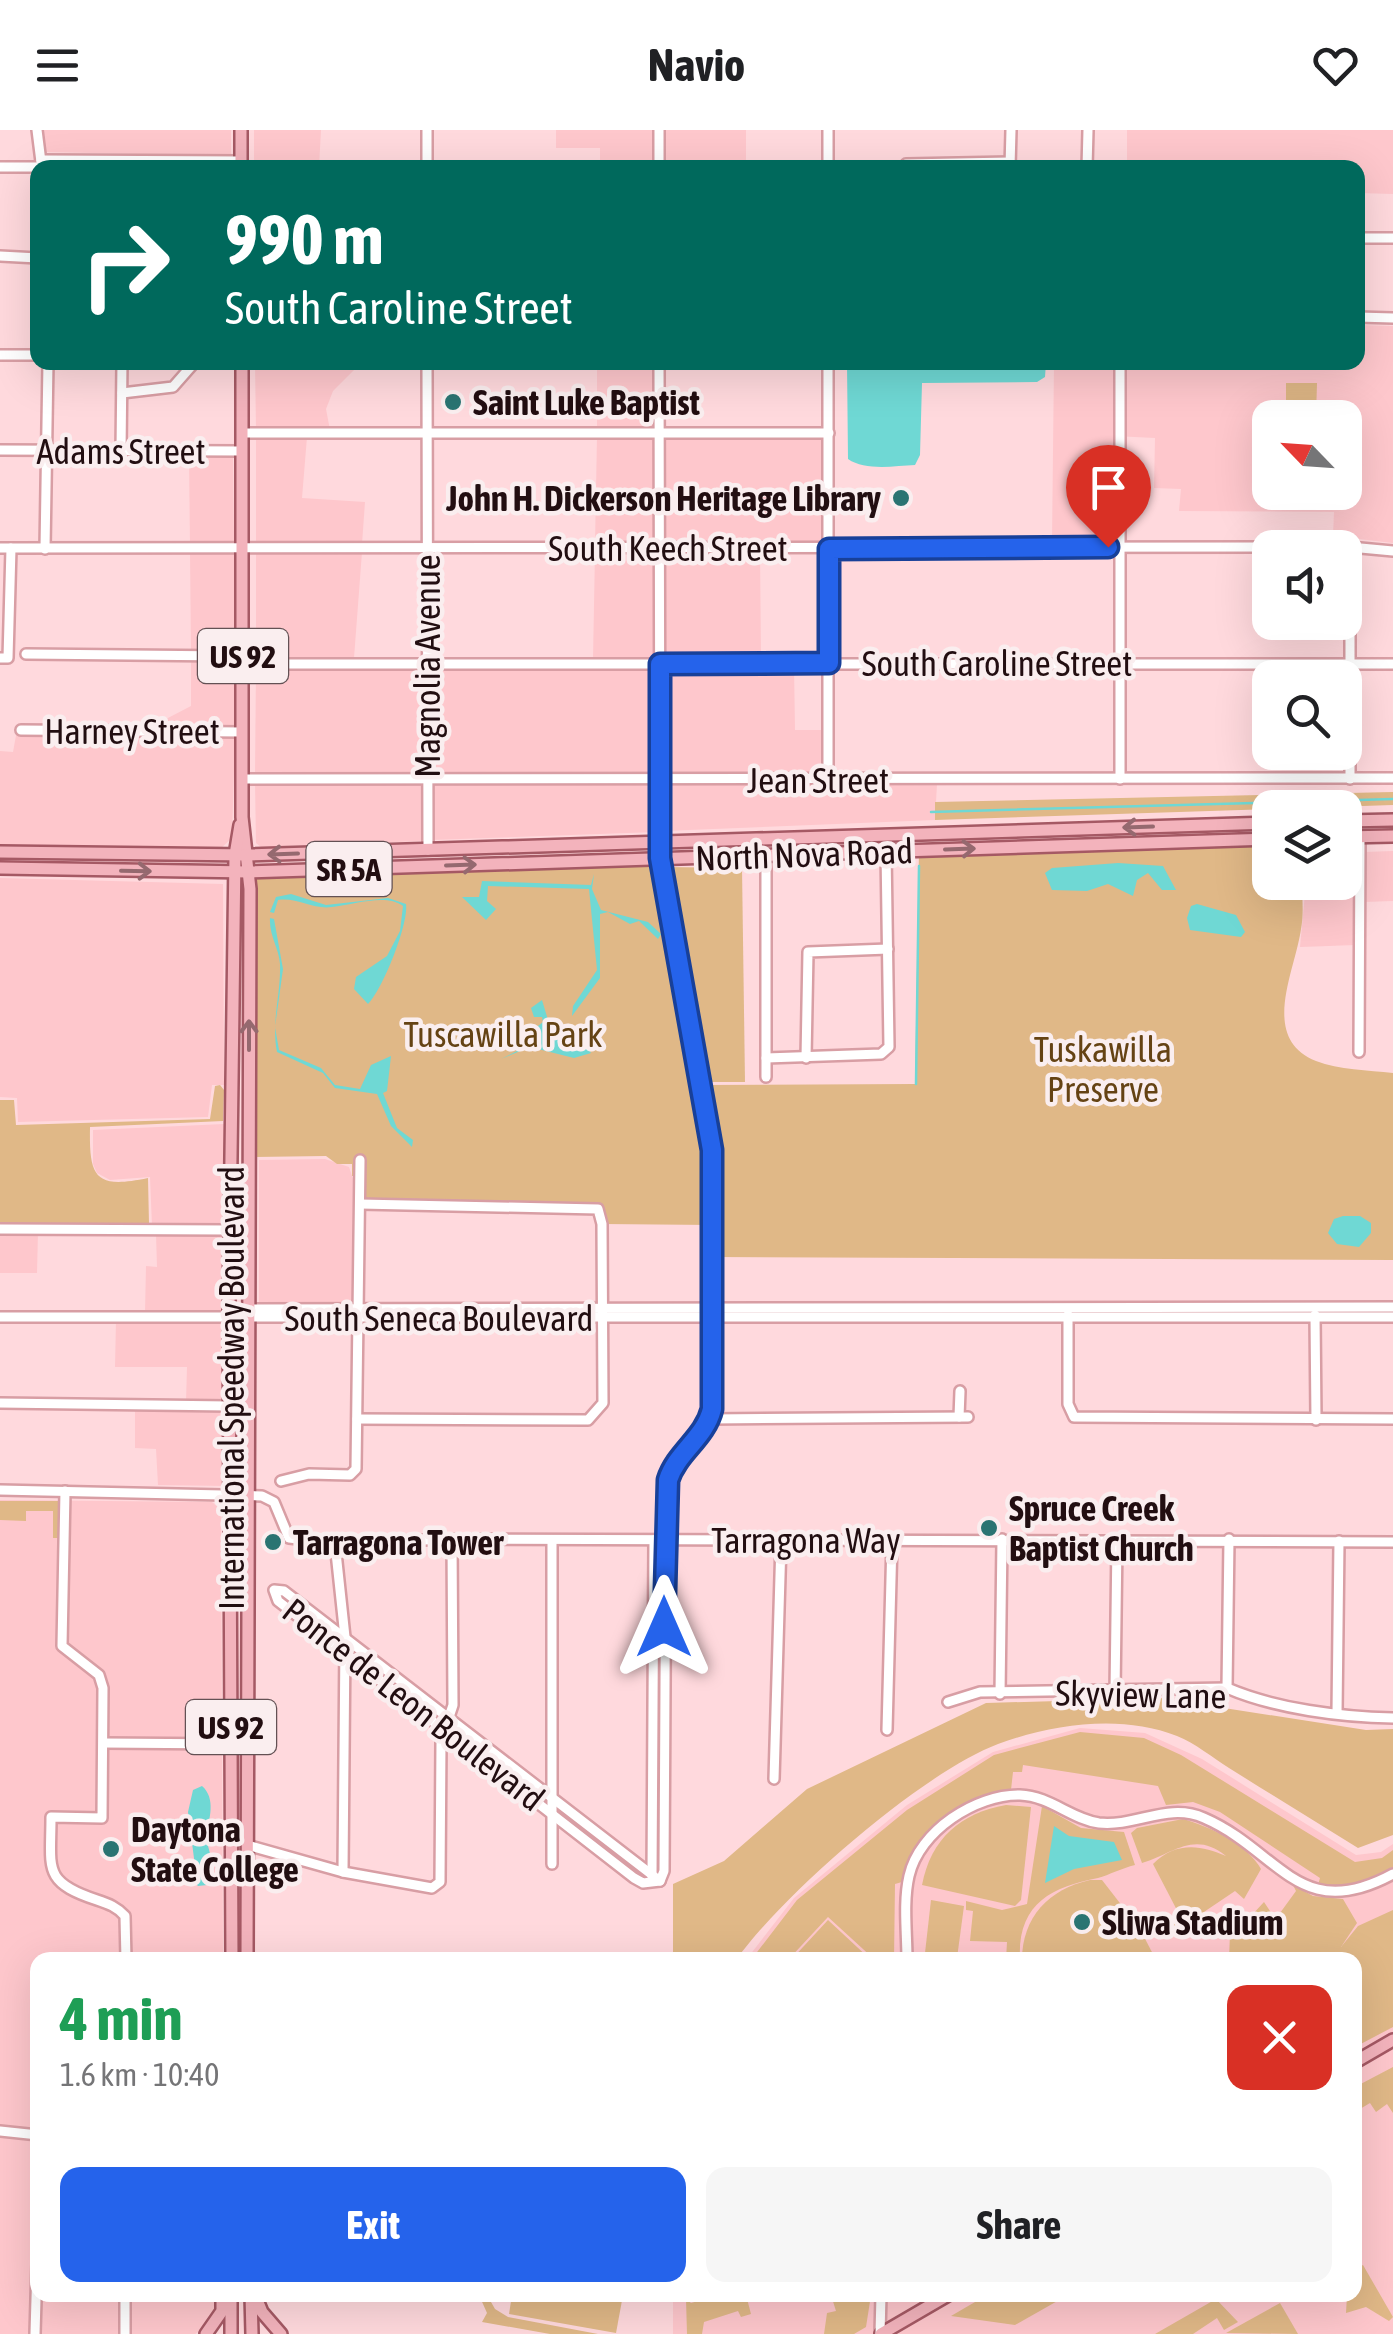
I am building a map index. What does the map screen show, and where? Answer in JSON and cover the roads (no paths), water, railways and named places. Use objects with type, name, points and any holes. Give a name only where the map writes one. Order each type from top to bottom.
[{"type":"main road","points":[[241,130],[241,160]]},
{"type":"main road","name":"International Speedway Boulevard","points":[[232,1952],[230,1230],[234,872],[242,816],[242,370]]},
{"type":"main road","name":"International Speedway Boulevard","points":[[242,816],[250,872],[247,1952]]},
{"type":"main road","points":[[1362,821],[1387,820]]},
{"type":"main road","points":[[1362,835],[1387,820]]},
{"type":"main road","name":"SR 5A","points":[[1183,826],[1252,824]]},
{"type":"main road","points":[[1182,842],[1208,825]]},
{"type":"main road","points":[[1156,843],[1183,826]]},
{"type":"main road","name":"North Nova Road","points":[[0,852],[249,855],[1183,826]]},
{"type":"main road","points":[[886,851],[908,834]]},
{"type":"main road","points":[[863,852],[882,835]]},
{"type":"main road","points":[[1362,836],[1393,836]]},
{"type":"main road","name":"SR 5A","points":[[1156,843],[1252,840]]},
{"type":"main road","name":"North Nova Road","points":[[0,868],[250,872],[1156,843]]},
{"type":"main road","points":[[38,869],[62,852]]},
{"type":"main road","points":[[234,1076],[242,1089],[240,1177],[247,1187]]},
{"type":"main road","points":[[230,1619],[238,1638],[238,1705],[247,1716]]},
{"type":"main road","points":[[231,1744],[239,1758],[240,1833],[247,1846]]},
{"type":"main road","points":[[1362,2058],[1393,2040]]},
{"type":"main road","points":[[206,2334],[222,2311],[222,2302]]},
{"type":"main road","points":[[231,2302],[231,2334]]},
{"type":"main road","points":[[252,2334],[253,2302]]},
{"type":"main road","points":[[258,2302],[281,2334]]},
{"type":"main road","points":[[880,2334],[936,2302]]},
{"type":"street","points":[[36,130],[41,160]]},
{"type":"street","points":[[427,130],[427,160]]},
{"type":"street","points":[[659,130],[659,160]]},
{"type":"street","points":[[828,130],[828,160]]},
{"type":"street","points":[[1010,160],[1012,130]]},
{"type":"street","points":[[1088,130],[1088,160]]},
{"type":"street","points":[[0,167],[30,166]]},
{"type":"street","points":[[1365,238],[1393,238]]},
{"type":"street","points":[[0,256],[30,258]]},
{"type":"street","points":[[1365,318],[1393,318]]},
{"type":"street","points":[[0,355],[30,355]]},
{"type":"street","points":[[45,549],[48,370]]},
{"type":"street","points":[[121,451],[122,370]]},
{"type":"street","points":[[122,393],[173,387],[188,370]]},
{"type":"street","name":"Magnolia Avenue","points":[[427,370],[428,850]]},
{"type":"street","points":[[655,1880],[659,1540],[672,1470],[710,1420],[712,1313],[712,1150],[660,858],[659,370]]},
{"type":"street","points":[[828,370],[828,780]]},
{"type":"street","points":[[1120,370],[1120,779]]},
{"type":"street","points":[[242,433],[829,433]]},
{"type":"street","name":"Adams Street","points":[[0,450],[242,452]]},
{"type":"street","name":"South Keech Street","points":[[6,548],[1252,547]]},
{"type":"street","points":[[0,658],[8,658],[6,548]]},
{"type":"street","name":"South Keech Street","points":[[1362,548],[1393,550]]},
{"type":"street","name":"South Caroline Street","points":[[26,654],[231,656],[258,664],[1252,663]]},
{"type":"street","name":"South Caroline Street","points":[[1362,664],[1393,664]]},
{"type":"street","name":"Harney Street","points":[[21,730],[242,732]]},
{"type":"street","points":[[1350,770],[1350,779]]},
{"type":"street","name":"Jean Street","points":[[242,779],[1393,778]]},
{"type":"street","points":[[766,1058],[886,1052],[886,851]]},
{"type":"street","points":[[766,854],[766,1078]]},
{"type":"street","points":[[1360,900],[1360,1052]]},
{"type":"street","points":[[806,1058],[808,952],[888,949]]},
{"type":"street","points":[[282,1482],[309,1474],[354,1473],[360,1160]]},
{"type":"street","points":[[357,1419],[594,1417],[603,1404],[602,1224],[594,1207],[360,1204]]},
{"type":"street","points":[[0,1228],[230,1230]]},
{"type":"street","name":"South Seneca Boulevard","points":[[230,1316],[1314,1312],[1393,1307]]},
{"type":"street","points":[[1068,1312],[1070,1412],[1082,1419],[1393,1420]]},
{"type":"street","points":[[1314,1312],[1316,1420]]},
{"type":"street","name":"South Seneca Boulevard","points":[[1314,1312],[1393,1318]]},
{"type":"street","points":[[0,1317],[230,1316]]},
{"type":"street","points":[[710,1420],[964,1417],[960,1392]]},
{"type":"street","points":[[0,1403],[229,1406]]},
{"type":"street","points":[[0,1490],[246,1494]]},
{"type":"street","points":[[65,1491],[62,1646],[100,1675],[104,1743],[102,1818],[51,1817],[50,1866],[52,1876],[65,1889],[114,1906],[125,1916],[126,1952]]},
{"type":"street","name":"Tarragona Way","points":[[246,1494],[274,1502],[288,1538],[335,1544],[452,1538],[780,1542],[1228,1538],[1393,1542]]},
{"type":"street","points":[[247,1846],[344,1872],[437,1886],[444,1729],[449,1718],[452,1538]]},
{"type":"street","points":[[1228,1538],[1228,1688]]},
{"type":"street","points":[[1000,1694],[1002,1540]]},
{"type":"street","points":[[552,1541],[552,1864]]},
{"type":"street","points":[[887,1730],[892,1541]]},
{"type":"street","points":[[1115,1692],[1117,1541]]},
{"type":"street","points":[[1337,1713],[1339,1541]]},
{"type":"street","points":[[774,1780],[780,1542]]},
{"type":"street","points":[[335,1544],[344,1638],[344,1872]]},
{"type":"street","name":"Ponce de Leon Boulevard","points":[[274,1590],[284,1591],[655,1880],[634,1878],[275,1598],[274,1590]]},
{"type":"street","name":"Skyview Lane","points":[[948,1702],[980,1692],[1228,1688],[1245,1696],[1337,1713],[1393,1718]]},
{"type":"street","points":[[104,1743],[231,1744]]},
{"type":"street","points":[[907,1952],[907,1888],[918,1854],[959,1813],[1003,1797],[1040,1799],[1088,1821],[1104,1824],[1164,1812],[1193,1814],[1318,1890],[1347,1893],[1393,1874]]},
{"type":"street","points":[[0,2130],[30,2134]]},
{"type":"street","points":[[36,2334],[37,2302]]},
{"type":"street","points":[[125,2302],[125,2334]]},
{"type":"street","points":[[880,2334],[882,2302]]},
{"type":"water","points":[[847,370],[1046,370],[1045,377],[1037,382],[922,383],[920,455],[915,465],[880,467],[848,459]]},
{"type":"water","points":[[1118,863],[1163,866],[1176,890],[1162,890],[1148,873],[1137,880],[1133,896],[1108,884],[1087,891],[1052,890],[1045,873],[1052,868]]},
{"type":"water","points":[[594,874],[592,889],[601,910],[648,922],[661,934],[658,939],[639,921],[630,924],[608,912],[600,914],[600,978],[572,1016],[573,1006],[597,970],[589,889],[488,886],[487,901],[496,909],[486,920],[462,897],[479,897],[482,881],[591,885]]},
{"type":"water","points":[[291,894],[326,905],[388,898],[406,904],[406,914],[393,957],[368,1004],[354,989],[356,977],[387,956],[400,931],[403,906],[388,900],[325,907],[278,900],[274,913],[270,912],[276,897]]},
{"type":"water","points":[[1197,904],[1236,915],[1245,932],[1241,937],[1190,930],[1187,918],[1191,906]]},
{"type":"water","points":[[270,918],[274,919],[283,969],[275,1025],[280,964]]},
{"type":"water","points":[[542,1000],[548,1020],[580,1037],[591,1053],[574,1058],[530,1047],[501,1059],[531,1044],[533,1030],[543,1022],[542,1017],[534,1017],[531,1008]]},
{"type":"water","points":[[275,1028],[279,1050],[321,1068],[335,1085],[360,1089],[371,1065],[391,1056],[387,1091],[383,1093],[397,1128],[413,1140],[412,1147],[391,1126],[377,1094],[335,1088],[323,1073],[277,1052]]},
{"type":"water","points":[[1360,1216],[1371,1223],[1371,1233],[1359,1247],[1337,1244],[1328,1233],[1334,1219]]},
{"type":"water","points":[[202,1786],[210,1803],[205,1835],[214,1868],[207,1885],[198,1886],[191,1878],[195,1866],[188,1812],[193,1790]]},
{"type":"water","points":[[1054,1826],[1069,1836],[1114,1842],[1122,1860],[1074,1869],[1045,1883]]},
{"type":"waterway","points":[[931,812],[1393,799]]},
{"type":"waterway","points":[[916,1084],[919,866]]},
{"type":"place","name":"Saint Luke Baptist","points":[[453,402]]},
{"type":"place","name":"John H. Dickerson Heritage Library","points":[[901,498]]},
{"type":"place","name":"Spruce Creek Baptist Church","points":[[989,1528]]},
{"type":"place","name":"Tarragona Tower","points":[[273,1542]]},
{"type":"place","name":"Daytona State College","points":[[111,1849]]},
{"type":"place","name":"Sliwa Stadium","points":[[1082,1922]]},
{"type":"park label","name":"Tuscawilla Park","points":[[503,1034]]},
{"type":"park label","name":"Tuskawilla Preserve","points":[[1103,1069]]}]
